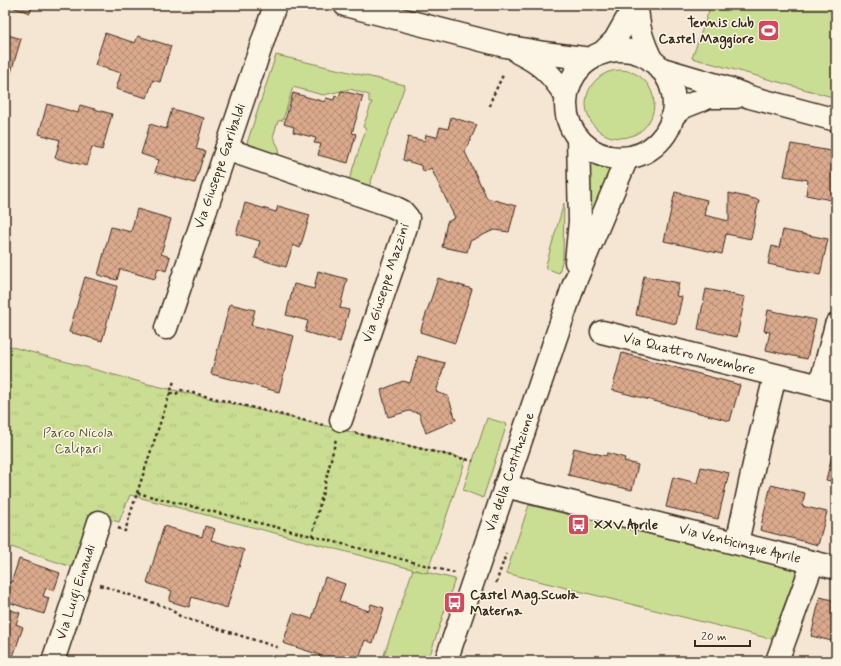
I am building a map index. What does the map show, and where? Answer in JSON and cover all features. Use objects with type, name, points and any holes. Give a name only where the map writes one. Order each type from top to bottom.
[{"type":"street","name":"Via Giuseppe Garibaldi","points":[[166,328],[275,5]]},
{"type":"street","points":[[344,5],[505,46],[544,53],[597,56],[618,51],[633,52],[656,65],[728,88],[750,97],[836,120]]},
{"type":"street","points":[[636,5],[640,35],[656,65],[667,78],[672,90],[674,103],[668,128],[656,144],[640,154],[627,158],[613,158],[588,148],[578,138],[569,123],[566,114],[566,96],[570,82],[578,70],[615,40],[636,5]]},
{"type":"street","points":[[505,46],[546,69],[556,80],[566,96]]},
{"type":"street","points":[[672,116],[684,107],[709,97],[750,97]]},
{"type":"street","name":"Via della Costituzione","points":[[574,284],[580,221],[578,138]]},
{"type":"street","name":"Via Giuseppe Mazzini","points":[[226,149],[392,206],[402,211],[408,218],[341,420]]},
{"type":"street","name":"Via della Costituzione","points":[[446,661],[574,284],[627,158]]},
{"type":"street","points":[[828,388],[836,325]]},
{"type":"street","name":"Via Quattro Novembre","points":[[602,332],[828,388]]},
{"type":"street","points":[[737,543],[775,376]]},
{"type":"street","name":"Via Venticinque Aprile","points":[[505,486],[836,568]]},
{"type":"street","name":"Via Luigi Einaudi","points":[[53,661],[99,522]]},
{"type":"street","points":[[777,661],[813,562]]},
{"type":"path","points":[[490,106],[492,98],[503,75]]},
{"type":"path","points":[[99,522],[125,531],[174,381]]},
{"type":"path","points":[[312,536],[341,420]]},
{"type":"path","points":[[138,493],[456,573]]},
{"type":"path","points":[[80,578],[169,608],[181,617],[280,648]]},
{"type":"green space","name":"Tennis club Castel Maggiore","points":[[711,5],[836,5],[836,98],[692,58]]},
{"type":"green space","points":[[276,55],[405,85],[369,187],[349,180],[366,129],[363,127],[372,102],[369,102],[369,95],[350,89],[323,95],[293,87],[283,120],[278,121],[273,137],[279,148],[278,156],[246,146]]},
{"type":"green space","points":[[613,70],[627,70],[639,75],[649,85],[654,97],[654,111],[649,123],[639,133],[627,138],[613,138],[601,133],[591,123],[586,111],[586,97],[591,85],[601,75]]},
{"type":"green space","points":[[589,161],[597,166],[610,168],[583,248]]},
{"type":"green space","points":[[564,203],[563,258],[559,273],[545,268]]},
{"type":"green space","name":"Parco Nicola Calipari","points":[[5,345],[144,383],[466,459],[427,573],[130,495],[119,522],[90,514],[72,567],[5,545]]},
{"type":"green space","points":[[487,418],[507,424],[483,498],[463,490]]},
{"type":"green space","points":[[529,505],[798,570],[771,639],[506,573]]},
{"type":"green space","points":[[413,569],[455,579],[428,661],[382,661]]},
{"type":"building","points":[[6,5],[33,5],[30,13]]},
{"type":"building","points":[[105,33],[135,43],[138,36],[171,46],[160,82],[153,80],[147,98],[116,89],[121,73],[95,65]]},
{"type":"building","points":[[5,34],[21,39],[9,79],[5,78]]},
{"type":"building","points":[[341,91],[363,96],[352,133],[356,134],[348,163],[318,155],[321,144],[314,143],[316,138],[293,132],[294,127],[284,124],[293,93],[325,102],[326,98],[334,100],[335,96],[339,97]]},
{"type":"building","points":[[47,104],[78,113],[80,105],[112,114],[102,150],[92,147],[87,166],[55,158],[60,140],[39,134]]},
{"type":"building","points":[[172,109],[204,118],[196,149],[205,151],[195,183],[155,172],[159,160],[141,154],[150,124],[166,129]]},
{"type":"building","points":[[451,117],[477,125],[465,152],[487,198],[516,206],[509,232],[494,230],[470,241],[467,252],[442,247],[447,222],[455,218],[431,168],[424,172],[420,165],[403,160],[408,137],[424,141],[426,135],[437,137],[440,127],[448,129]]},
{"type":"building","points":[[791,144],[836,152],[836,201],[806,195],[808,180],[784,176]]},
{"type":"building","points":[[675,192],[707,200],[704,215],[729,221],[729,193],[759,200],[751,239],[726,234],[722,254],[664,241]]},
{"type":"building","points":[[245,203],[276,212],[278,206],[310,215],[300,248],[293,245],[286,267],[255,258],[260,241],[236,234]]},
{"type":"building","points":[[137,209],[171,219],[161,254],[170,257],[166,271],[158,268],[155,279],[120,269],[117,280],[98,275],[111,227],[131,232]]},
{"type":"building","points":[[783,230],[828,239],[820,275],[768,264],[772,246],[779,248]]},
{"type":"building","points":[[318,271],[347,279],[340,308],[349,310],[340,342],[305,332],[308,321],[286,315],[294,284],[314,289]]},
{"type":"building","points":[[644,276],[679,283],[676,296],[682,297],[676,324],[636,315]]},
{"type":"building","points":[[85,277],[117,286],[102,341],[69,332]]},
{"type":"building","points":[[438,278],[472,289],[455,343],[420,332]]},
{"type":"building","points":[[706,289],[745,297],[737,337],[698,329]]},
{"type":"building","points":[[230,304],[255,310],[251,325],[294,336],[279,392],[211,374]]},
{"type":"building","points":[[768,310],[816,320],[807,359],[766,350],[770,332],[764,331]]},
{"type":"building","points":[[622,353],[740,385],[730,421],[612,390]]},
{"type":"building","points":[[418,356],[445,363],[436,392],[448,396],[456,420],[426,433],[419,413],[409,411],[388,417],[381,390],[403,381],[410,383]]},
{"type":"building","points":[[836,439],[836,482],[826,480]]},
{"type":"building","points":[[574,448],[606,456],[607,453],[625,458],[624,461],[638,465],[632,490],[568,475]]},
{"type":"building","points":[[701,467],[729,473],[718,519],[666,507],[673,477],[697,483]]},
{"type":"building","points":[[771,485],[805,493],[802,506],[827,512],[818,545],[760,530]]},
{"type":"building","points":[[164,526],[202,537],[205,526],[215,529],[211,540],[244,550],[227,608],[192,597],[189,607],[169,601],[172,591],[147,583]]},
{"type":"building","points":[[19,559],[60,573],[54,591],[46,588],[43,596],[49,598],[44,614],[5,601],[5,587],[7,582],[11,583]]},
{"type":"building","points":[[325,577],[345,584],[339,601],[369,611],[371,604],[384,608],[373,643],[365,640],[358,661],[318,661],[320,655],[283,643],[293,613],[312,619]]},
{"type":"building","points":[[820,597],[836,601],[836,642],[811,636]]},
{"type":"building","points":[[5,608],[20,613],[16,624],[23,627],[13,657],[5,654]]},
{"type":"place","name":"Tennis club Castel Maggiore","points":[[769,31]]},
{"type":"place","name":"XXV Aprile","points":[[578,525]]},
{"type":"place","name":"Castel Mag.Scuola Materna","points":[[454,603]]}]
